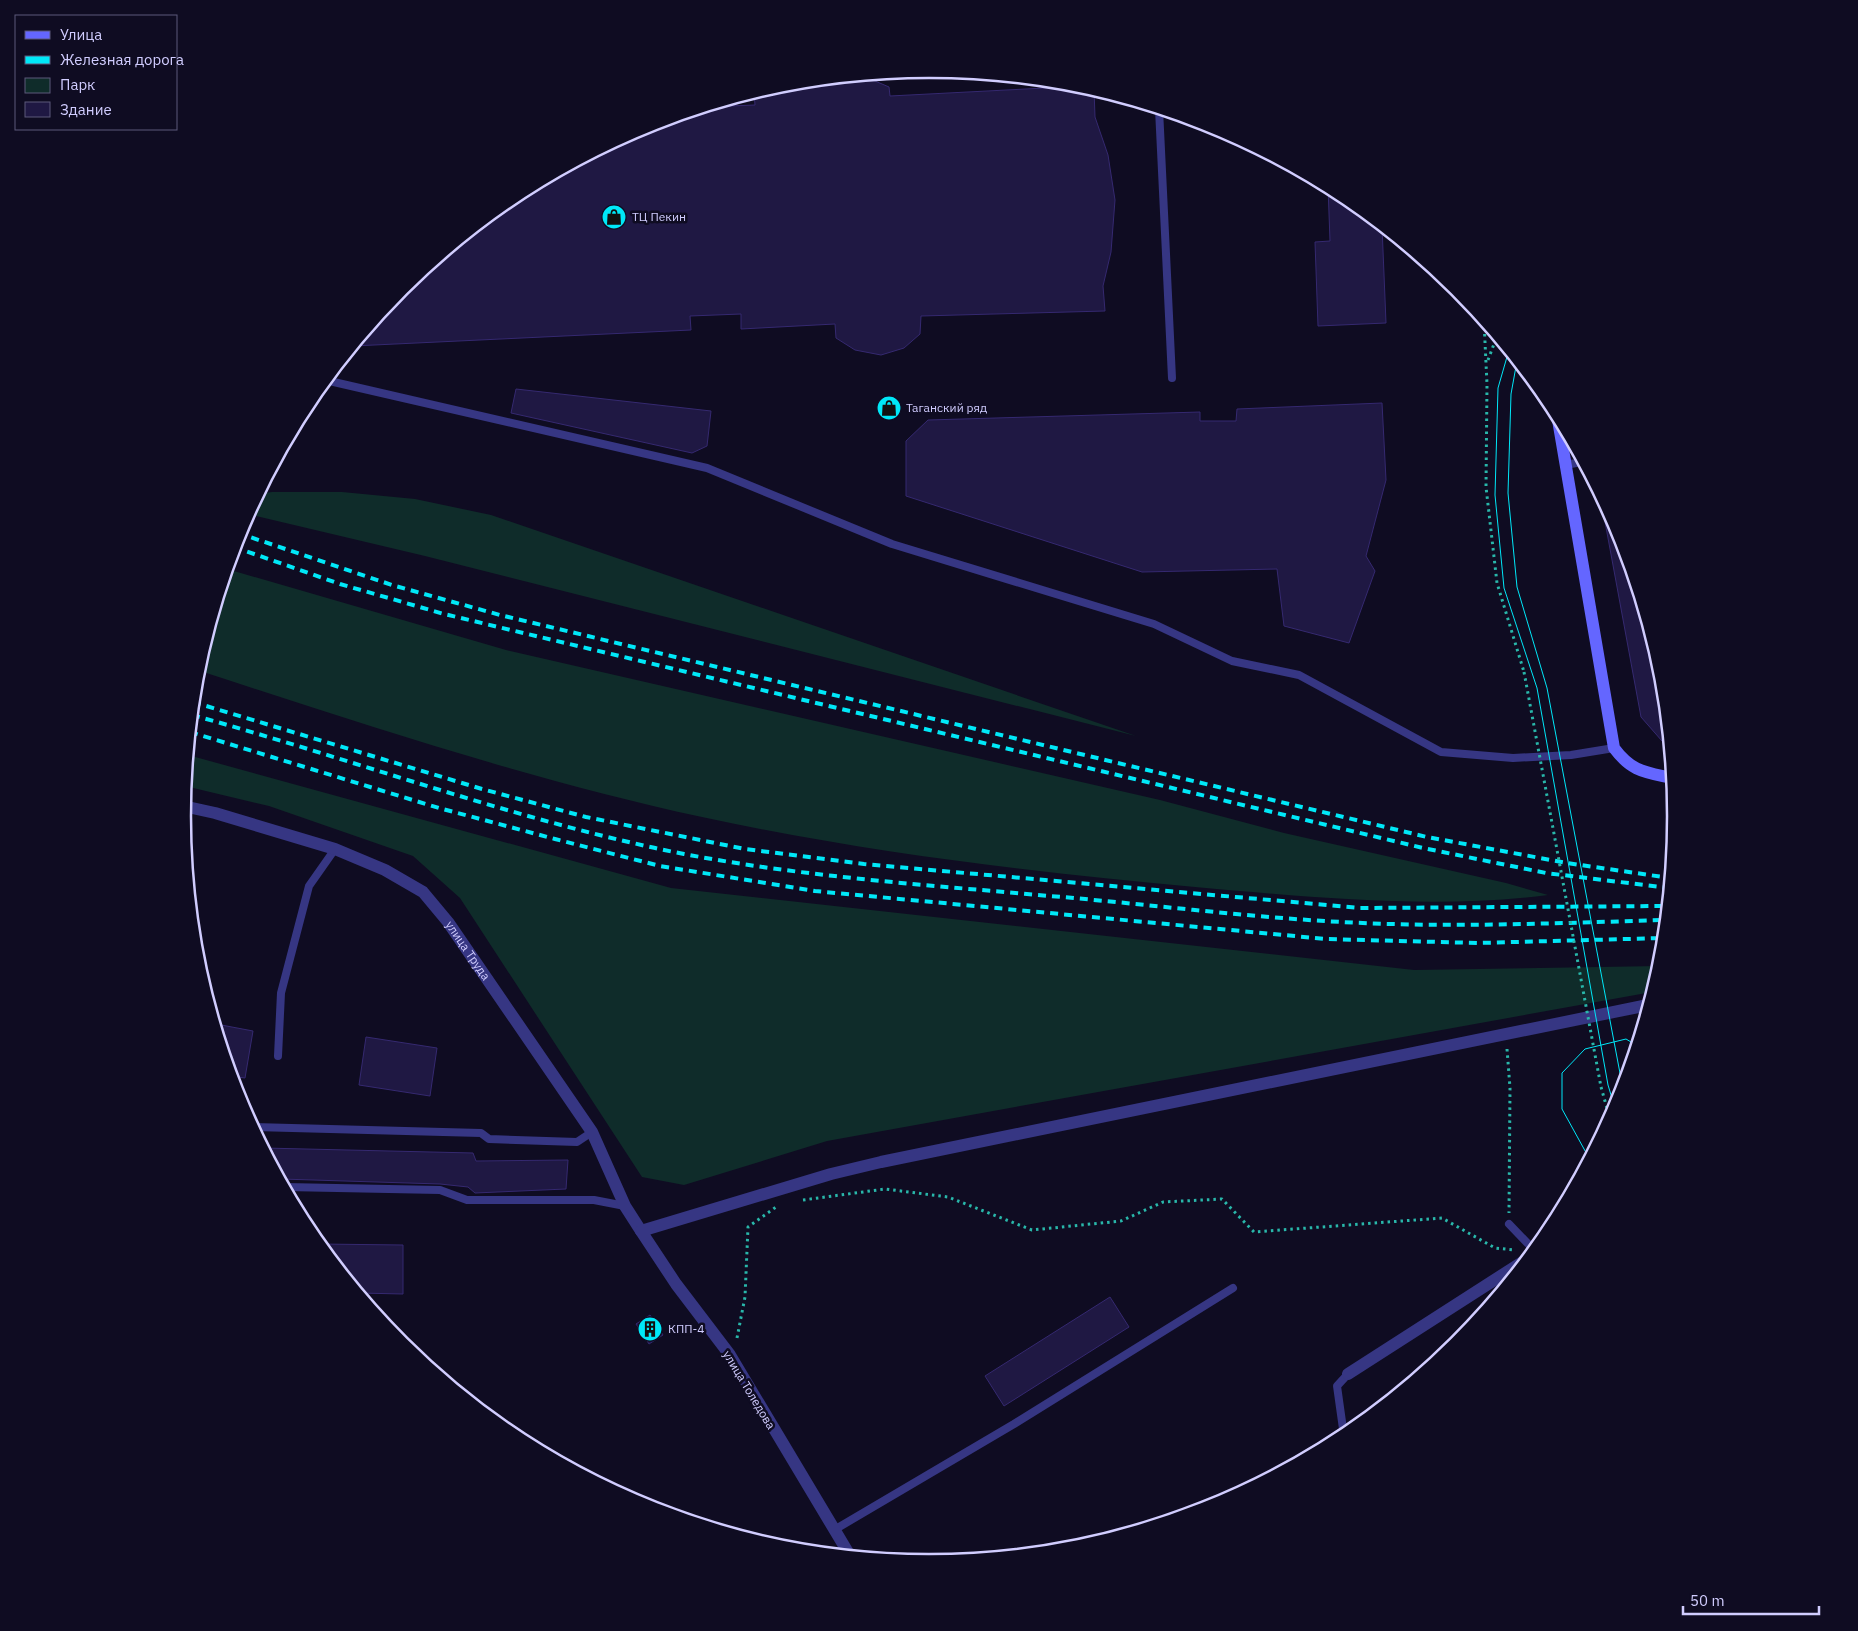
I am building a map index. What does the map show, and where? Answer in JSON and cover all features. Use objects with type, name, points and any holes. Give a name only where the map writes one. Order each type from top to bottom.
[{"type":"main road","points":[[1560,434],[1614,748],[1626,764],[1647,773],[1665,777]]},
{"type":"street","name":"улица Труда","points":[[191,808],[215,813],[335,849],[385,870],[423,892],[448,922],[592,1132],[625,1206],[641,1230]]},
{"type":"street","points":[[641,1230],[831,1174],[882,1162],[1642,1006]]},
{"type":"street","name":"улица Толедова","points":[[641,1230],[676,1284],[730,1355],[845,1548]]},
{"type":"street","points":[[1348,1374],[1518,1259]]},
{"type":"lane","points":[[1159,115],[1172,378]]},
{"type":"lane","points":[[332,382],[706,468],[892,544],[1154,624],[1232,660],[1299,675],[1441,752],[1513,758],[1571,755],[1614,748]]},
{"type":"lane","points":[[1565,465],[1577,463]]},
{"type":"lane","points":[[278,1056],[281,993],[309,886],[335,849]]},
{"type":"lane","points":[[260,1127],[481,1133],[489,1139],[577,1142],[592,1132]]},
{"type":"lane","points":[[292,1187],[440,1190],[467,1200],[594,1200],[625,1206]]},
{"type":"lane","points":[[1509,1224],[1529,1245]]},
{"type":"lane","points":[[834,1530],[1014,1424],[1233,1288]]},
{"type":"lane","points":[[1342,1427],[1336,1386],[1348,1374]]},
{"type":"path","points":[[1485,330],[1487,363],[1486,487],[1496,574],[1524,672],[1600,1087],[1607,1108]]},
{"type":"path","points":[[1487,363],[1495,342]]},
{"type":"path","points":[[1506,1033],[1510,1088],[1509,1224]]},
{"type":"path","points":[[800,1200],[885,1189],[948,1196],[1032,1230],[1121,1221],[1163,1202],[1222,1199],[1254,1232],[1442,1218],[1495,1248],[1521,1255]]},
{"type":"path","points":[[730,1355],[738,1335],[746,1297],[748,1227],[782,1203]]},
{"type":"green space","points":[[342,492],[415,499],[491,515],[1136,736],[425,556],[255,516],[265,493]]},
{"type":"green space","points":[[233,571],[506,650],[1160,800],[1284,833],[1506,883],[1548,895],[1505,899],[1416,902],[1327,898],[1133,881],[947,860],[886,851],[702,817],[638,802],[448,750],[205,673],[216,624]]},
{"type":"green space","points":[[194,757],[671,888],[1414,970],[1651,966],[1645,993],[827,1141],[684,1185],[642,1177],[460,898],[413,856],[269,806],[192,788]]},
{"type":"building","points":[[872,80],[889,87],[890,96],[1048,88],[1094,97],[1095,117],[1108,155],[1115,200],[1111,252],[1103,286],[1105,311],[921,316],[920,334],[904,348],[881,355],[855,350],[836,338],[835,324],[741,329],[741,314],[690,316],[691,330],[361,346],[407,294],[442,261],[480,230],[560,176],[647,134],[692,117],[728,106],[755,105],[755,99],[785,92]]},
{"type":"building","points":[[1328,195],[1382,234],[1386,323],[1318,326],[1315,242],[1330,241]]},
{"type":"building","points":[[516,389],[711,411],[707,446],[692,453],[511,413]]},
{"type":"building","points":[[1382,403],[1386,480],[1366,556],[1375,571],[1349,643],[1284,626],[1277,569],[1142,572],[906,496],[906,441],[928,420],[1200,412],[1200,421],[1236,421],[1237,409]]},
{"type":"building","points":[[1604,518],[1628,578],[1642,624],[1653,672],[1663,742],[1641,717]]},
{"type":"building","points":[[221,1025],[253,1031],[245,1078],[239,1077]]},
{"type":"building","points":[[366,1037],[437,1048],[430,1096],[359,1085]]},
{"type":"building","points":[[270,1148],[473,1153],[476,1161],[568,1160],[566,1189],[475,1193],[468,1187],[440,1184],[287,1179]]},
{"type":"building","points":[[328,1244],[403,1245],[403,1294],[367,1293]]},
{"type":"building","points":[[1110,1297],[1129,1327],[1004,1406],[985,1376]]},
{"type":"building","name":"КПП-4","points":[[650,1315],[663,1335],[649,1344],[636,1324]]},
{"type":"tram line","points":[[1507,357],[1498,388],[1495,495],[1504,588],[1537,688],[1612,1097]]},
{"type":"tram line","points":[[1516,368],[1511,394],[1508,493],[1517,587],[1547,688],[1620,1074]]},
{"type":"tram line","points":[[1586,1152],[1562,1109],[1562,1073],[1585,1049],[1626,1039],[1631,1042]]},
{"type":"railway","points":[[246,536],[392,585],[500,615],[1427,837],[1567,863],[1664,877]]},
{"type":"railway","points":[[241,549],[340,584],[444,614],[1423,848],[1546,873],[1663,887]]},
{"type":"railway","points":[[200,704],[482,789],[586,817],[745,849],[864,864],[1360,908],[1661,906]]},
{"type":"railway","points":[[197,717],[560,825],[684,854],[775,869],[912,884],[1342,922],[1463,925],[1660,920]]},
{"type":"railway","points":[[196,734],[439,808],[660,866],[815,891],[1326,939],[1478,943],[1657,938]]},
{"type":"place","name":"ТЦ Пекин","points":[[614,217]]},
{"type":"place","name":"Таганский ряд","points":[[889,408]]},
{"type":"place","name":"КПП-4","points":[[650,1329]]}]
